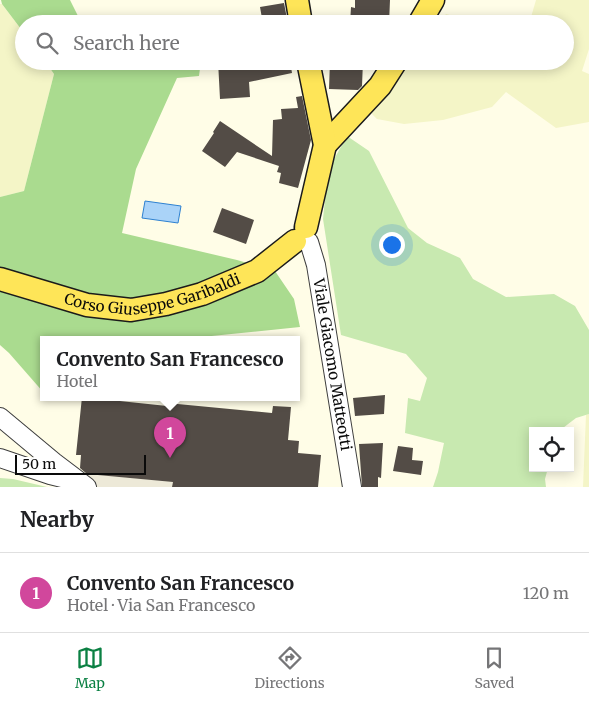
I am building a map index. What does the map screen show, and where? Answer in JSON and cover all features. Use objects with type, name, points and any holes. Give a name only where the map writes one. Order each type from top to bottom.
[{"type":"main road","points":[[296,0],[299,15]]},
{"type":"main road","points":[[424,15],[433,0]]},
{"type":"main road","points":[[303,237],[325,145],[310,70]]},
{"type":"main road","points":[[325,145],[380,86],[390,70]]},
{"type":"main road","name":"Corso Giuseppe Garibaldi","points":[[0,279],[87,305],[131,310],[166,304],[202,294],[248,275],[257,271],[303,237]]},
{"type":"street","name":"Viale Giacomo Matteotti","points":[[303,237],[316,265],[352,487]]},
{"type":"street","points":[[0,417],[85,485]]},
{"type":"street","points":[[0,458],[85,485]]},
{"type":"green space","points":[[1,0],[70,0],[78,15],[15,15],[15,21]]},
{"type":"green space","points":[[536,0],[589,0],[589,49],[582,71],[589,74],[589,122],[556,128],[506,92],[492,107],[443,120],[404,124],[377,119],[368,110],[401,70],[574,70],[574,15],[532,15]]},
{"type":"green space","points":[[0,4],[2,4],[15,21],[15,70],[51,70],[54,74],[24,191],[0,197]]},
{"type":"green space","points":[[51,70],[200,70],[199,76],[177,78],[136,169],[122,233],[237,260],[275,271],[294,299],[300,327],[212,336],[40,336],[40,388],[0,345],[0,197],[24,191],[54,74]]},
{"type":"green space","points":[[347,136],[369,151],[408,228],[427,243],[460,258],[473,279],[506,297],[554,294],[575,306],[589,330],[589,414],[576,418],[564,427],[529,427],[529,472],[547,472],[546,487],[433,487],[444,443],[405,433],[408,398],[420,401],[427,378],[406,354],[341,335],[323,219],[328,170]]},
{"type":"green space","points":[[589,414],[589,487],[583,487],[586,415]]},
{"type":"green space","points":[[0,478],[13,479],[47,487],[0,487]]},
{"type":"shaded area","points":[[79,473],[173,482],[172,487],[83,487]]},
{"type":"water","points":[[145,201],[181,206],[178,223],[142,218]]},
{"type":"building","points":[[355,0],[390,0],[389,15],[351,15],[351,7],[355,8]]},
{"type":"building","points":[[284,3],[286,15],[261,15],[260,7]]},
{"type":"building","points":[[218,70],[292,70],[292,73],[249,82],[250,97],[220,99]]},
{"type":"building","points":[[330,70],[363,70],[362,86],[358,90],[329,89]]},
{"type":"building","points":[[302,96],[311,140],[298,188],[279,183],[281,173],[277,172],[279,166],[237,152],[225,167],[202,151],[220,121],[272,156],[273,120],[282,119],[281,109],[298,108],[296,97]]},
{"type":"building","points":[[222,208],[254,220],[246,244],[213,232]]},
{"type":"building","points":[[385,395],[384,414],[355,416],[353,398]]},
{"type":"building","points":[[82,401],[120,401],[167,406],[167,403],[272,413],[273,406],[291,407],[288,440],[299,441],[298,453],[321,455],[318,487],[172,487],[173,482],[87,474],[80,468],[81,455],[76,455]]},
{"type":"building","points":[[383,443],[381,478],[378,477],[378,487],[362,487],[359,444]]},
{"type":"building","points":[[398,446],[413,448],[412,460],[423,461],[421,475],[393,471]]},
{"type":"place","name":"Convento San Francesco","points":[[170,458]]}]
